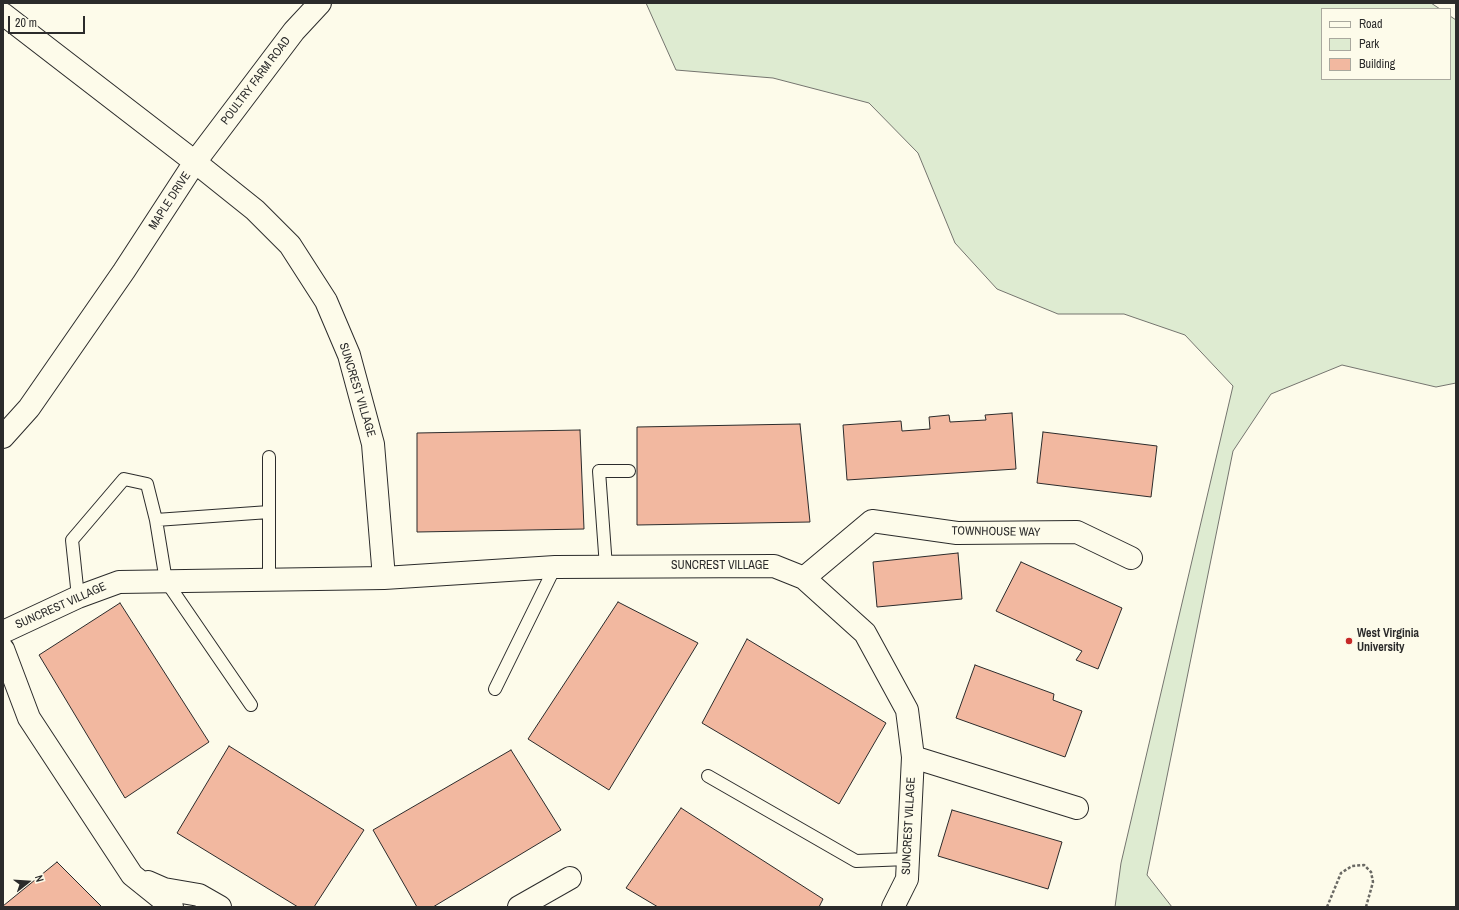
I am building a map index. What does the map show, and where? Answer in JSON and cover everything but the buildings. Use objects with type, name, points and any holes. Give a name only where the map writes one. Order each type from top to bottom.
[{"type":"street","name":"POULTRY FARM ROAD","points":[[195,162],[294,31],[320,3]]},
{"type":"street","name":"MAPLE DRIVE","points":[[3,14],[195,162],[124,271],[29,408],[3,437]]},
{"type":"street","name":"SUNCREST VILLAGE","points":[[195,162],[255,210],[290,246],[326,301],[349,355],[374,444],[384,578]]},
{"type":"street","name":"TOWNHOUSE WAY","points":[[804,578],[872,521],[957,533],[1077,532],[1131,558]]},
{"type":"street","name":"SUNCREST VILLAGE","points":[[3,632],[78,597],[119,582],[384,578],[555,567],[774,566],[804,578],[865,633],[907,710],[913,757],[907,879],[893,907]]},
{"type":"street","points":[[3,649],[29,718],[132,875],[172,907]]},
{"type":"street","points":[[913,757],[1077,808]]},
{"type":"street","points":[[132,875],[164,889],[199,895],[220,907]]},
{"type":"street","points":[[519,907],[570,878]]},
{"type":"lane","points":[[269,457],[269,580]]},
{"type":"lane","points":[[606,567],[599,471],[629,471]]},
{"type":"lane","points":[[78,597],[72,540],[124,479],[147,484],[156,520],[166,581],[251,705]]},
{"type":"lane","points":[[156,520],[269,512]]},
{"type":"lane","points":[[496,689],[555,567]]},
{"type":"lane","points":[[708,776],[856,861],[908,858]]},
{"type":"path","points":[[1328,907],[1341,873],[1352,866],[1364,865],[1371,872],[1373,882],[1366,907]]},
{"type":"green space","points":[[646,3],[1431,3],[1438,8],[1321,8],[1321,80],[1451,80],[1451,17],[1456,20],[1456,383],[1436,387],[1342,365],[1271,394],[1233,451],[1147,875],[1172,907],[1115,907],[1121,863],[1233,386],[1185,335],[1124,314],[1058,314],[997,289],[955,243],[918,153],[869,103],[773,78],[676,70]]},
{"type":"place","name":"West Virginia University","points":[[1349,641]]}]
